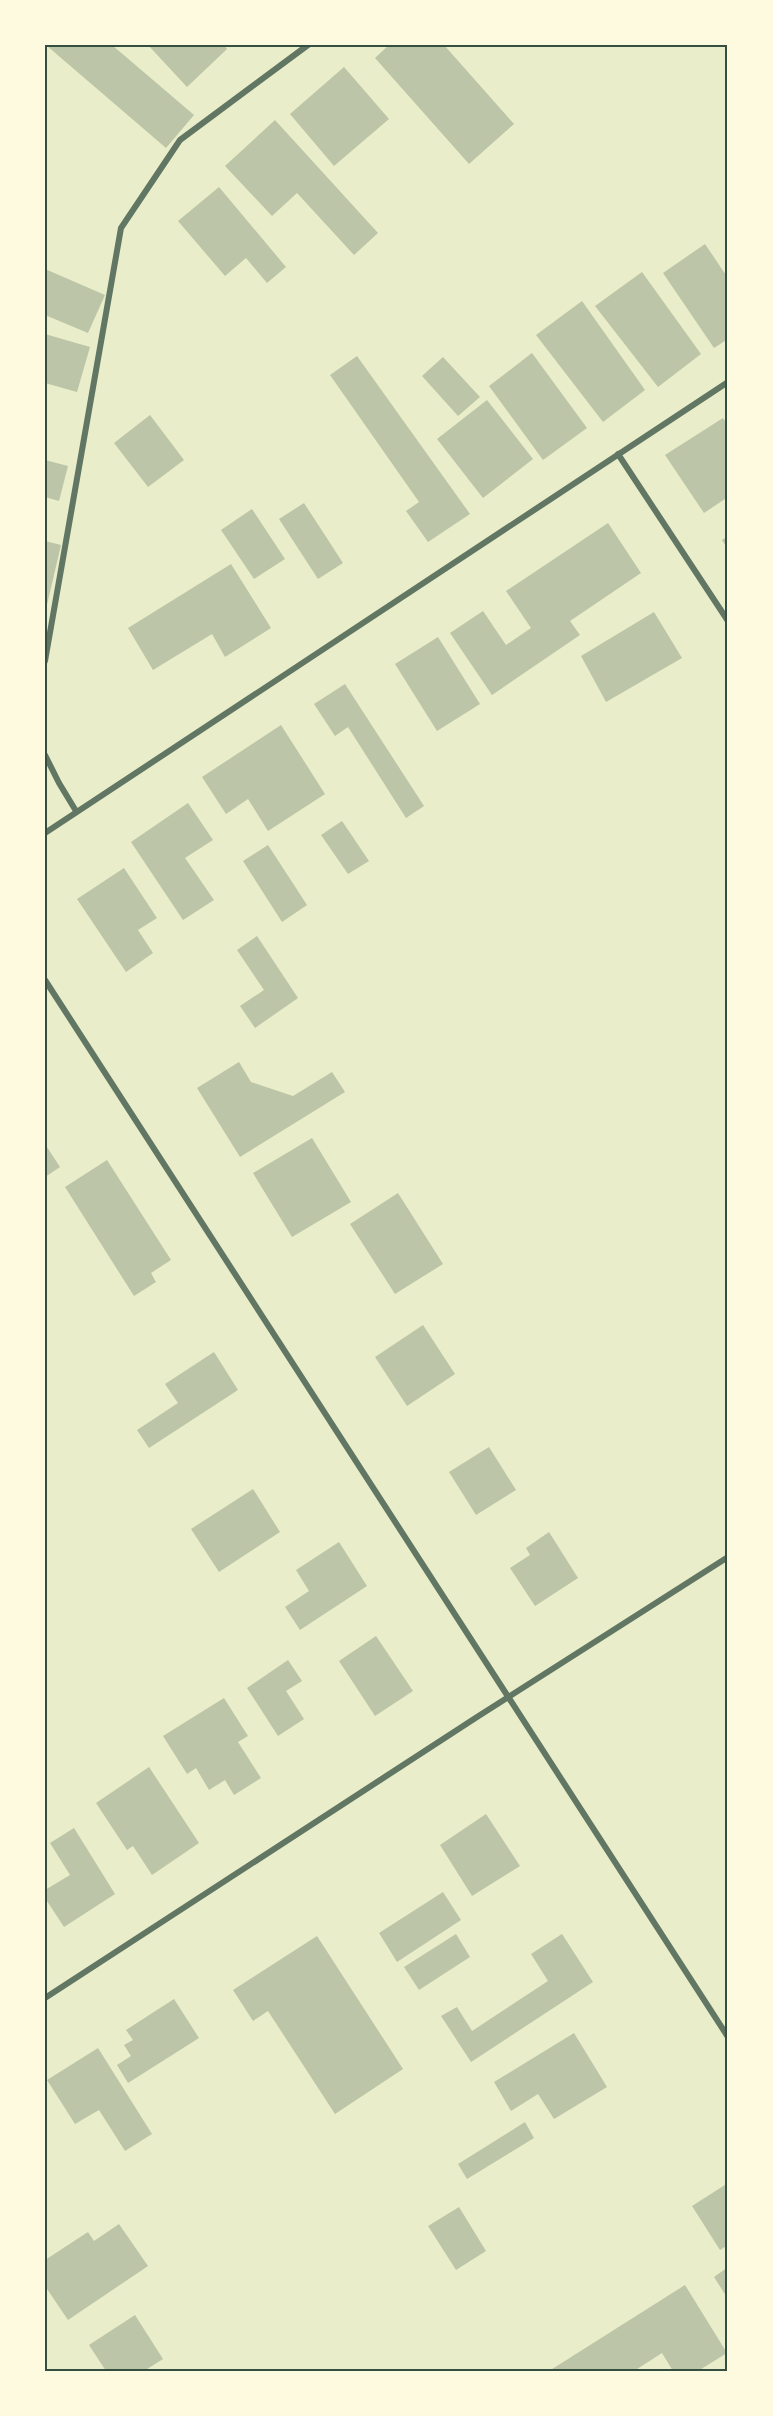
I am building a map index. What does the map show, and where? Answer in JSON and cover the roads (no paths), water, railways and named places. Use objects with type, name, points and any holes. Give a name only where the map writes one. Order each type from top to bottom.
[{"type":"street","points":[[45,661],[121,228],[180,140],[308,45]]},
{"type":"street","points":[[45,833],[728,382]]},
{"type":"street","points":[[618,454],[728,621]]},
{"type":"street","points":[[45,755],[76,811]]},
{"type":"street","points":[[45,980],[728,2037]]},
{"type":"street","points":[[45,1998],[728,1557]]}]
